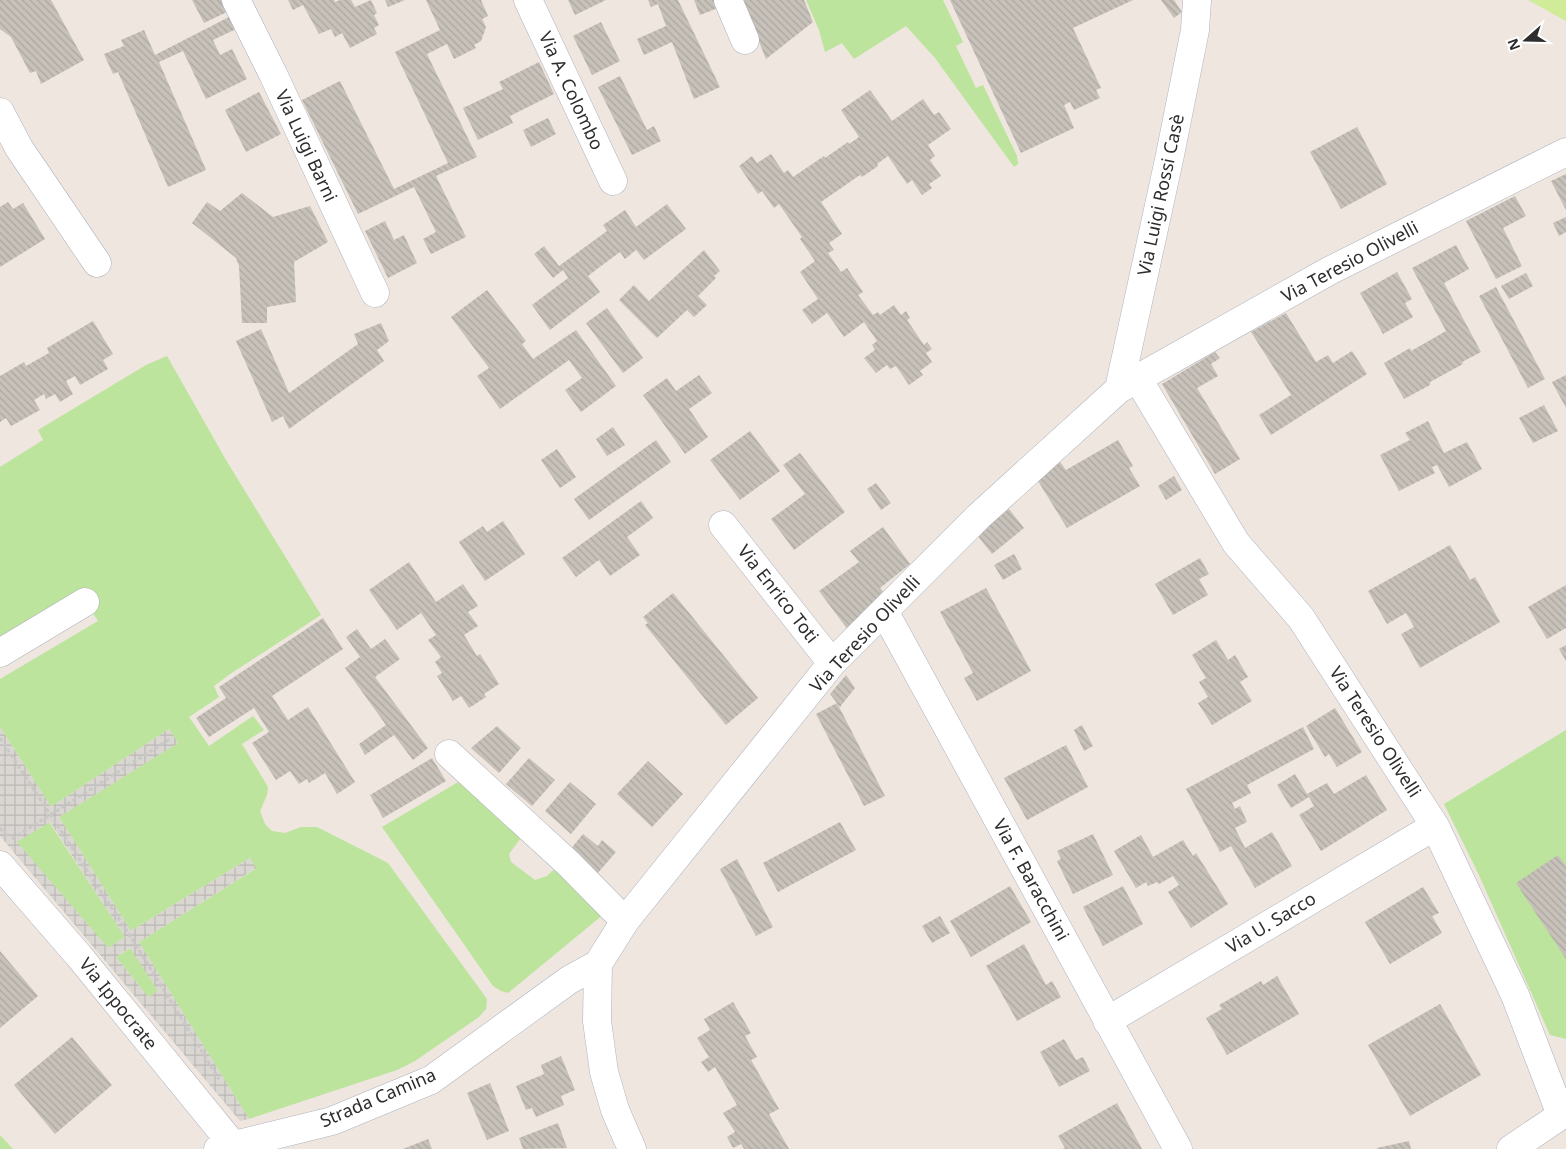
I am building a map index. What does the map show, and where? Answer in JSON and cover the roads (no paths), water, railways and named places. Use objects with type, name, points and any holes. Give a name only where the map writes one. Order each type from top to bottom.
[{"type":"street","name":"Via Luigi Barni","points":[[236,0],[273,74],[374,293]]},
{"type":"street","name":"Via A. Colombo","points":[[528,0],[613,181]]},
{"type":"street","points":[[728,0],[745,40]]},
{"type":"street","name":"Via Luigi Rossi Casè","points":[[1129,384],[1194,30],[1197,0]]},
{"type":"street","points":[[0,112],[19,148],[97,263]]},
{"type":"street","name":"Via Teresio Olivelli","points":[[598,964],[625,921],[832,663],[978,517],[1129,384],[1329,271],[1566,152]]},
{"type":"street","name":"Via Teresio Olivelli","points":[[1129,384],[1236,543],[1301,618],[1435,826],[1515,995],[1563,1113]]},
{"type":"street","name":"Via Enrico Toti","points":[[723,525],[832,663]]},
{"type":"street","points":[[0,653],[85,602]]},
{"type":"street","name":"Via F. Baracchini","points":[[884,611],[1178,1149]]},
{"type":"street","points":[[450,754],[569,864],[625,921]]},
{"type":"street","name":"Via U. Sacco","points":[[1107,1020],[1435,826]]},
{"type":"street","name":"Via Ippocrate","points":[[0,865],[79,956],[225,1147]]},
{"type":"street","points":[[598,964],[597,1021],[604,1072],[615,1110],[632,1149]]},
{"type":"street","name":"Strada Camina","points":[[225,1147],[332,1121],[431,1080],[569,980],[598,964]]},
{"type":"street","points":[[1511,1149],[1563,1113]]}]
